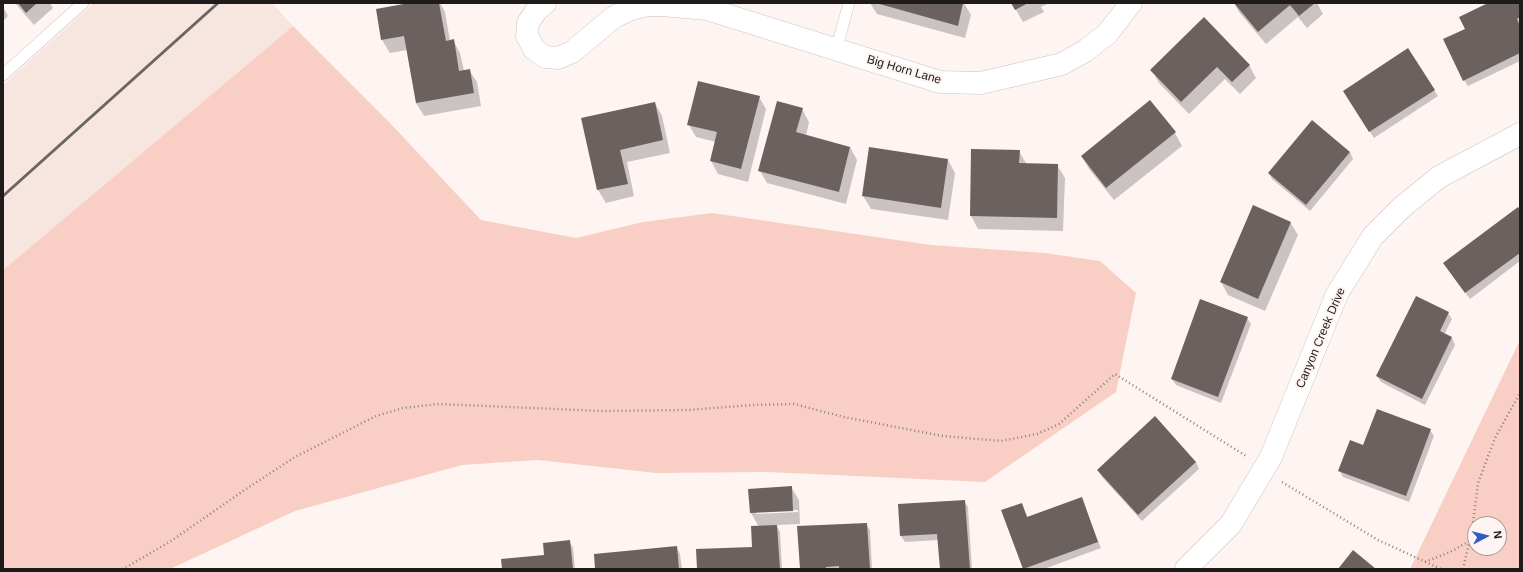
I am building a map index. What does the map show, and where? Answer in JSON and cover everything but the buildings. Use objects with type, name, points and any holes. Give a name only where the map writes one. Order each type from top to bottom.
[{"type":"street","name":"Big Horn Lane","points":[[545,3],[536,11],[528,23],[528,36],[534,49],[545,57],[558,58],[572,52],[614,17],[631,9],[662,5],[703,6],[836,50],[940,82],[981,83],[1062,64],[1085,51],[1107,34],[1131,3]]},
{"type":"street","name":"Canyon Creek Drive","points":[[1186,569],[1231,524],[1271,457],[1337,294],[1373,236],[1402,208],[1439,178],[1520,134]]},
{"type":"lane","points":[[3,75],[83,3]]},
{"type":"lane","points":[[836,50],[849,3]]},
{"type":"path","points":[[122,569],[130,566],[171,541],[295,457],[376,416],[402,408],[439,404],[602,411],[688,410],[752,405],[794,404],[844,417],[943,436],[1001,441],[1037,434],[1059,424],[1115,374],[1245,456],[1281,481],[1378,540],[1441,569]]},
{"type":"path","points":[[1474,516],[1478,483],[1495,438],[1520,393]]},
{"type":"path","points":[[1425,562],[1450,552],[1467,543]]},
{"type":"path","points":[[1462,569],[1467,546]]},
{"type":"shaded area","points":[[94,3],[272,3],[293,26],[3,270],[3,85]]},
{"type":"shaded area","points":[[293,26],[389,122],[481,220],[576,238],[643,222],[712,213],[931,245],[1045,253],[1100,261],[1136,293],[1116,392],[985,482],[768,472],[656,473],[538,460],[462,465],[295,511],[170,569],[3,569],[3,270]]},
{"type":"shaded area","points":[[1520,340],[1520,569],[1410,569]]},
{"type":"railway","points":[[3,196],[218,3]]}]
